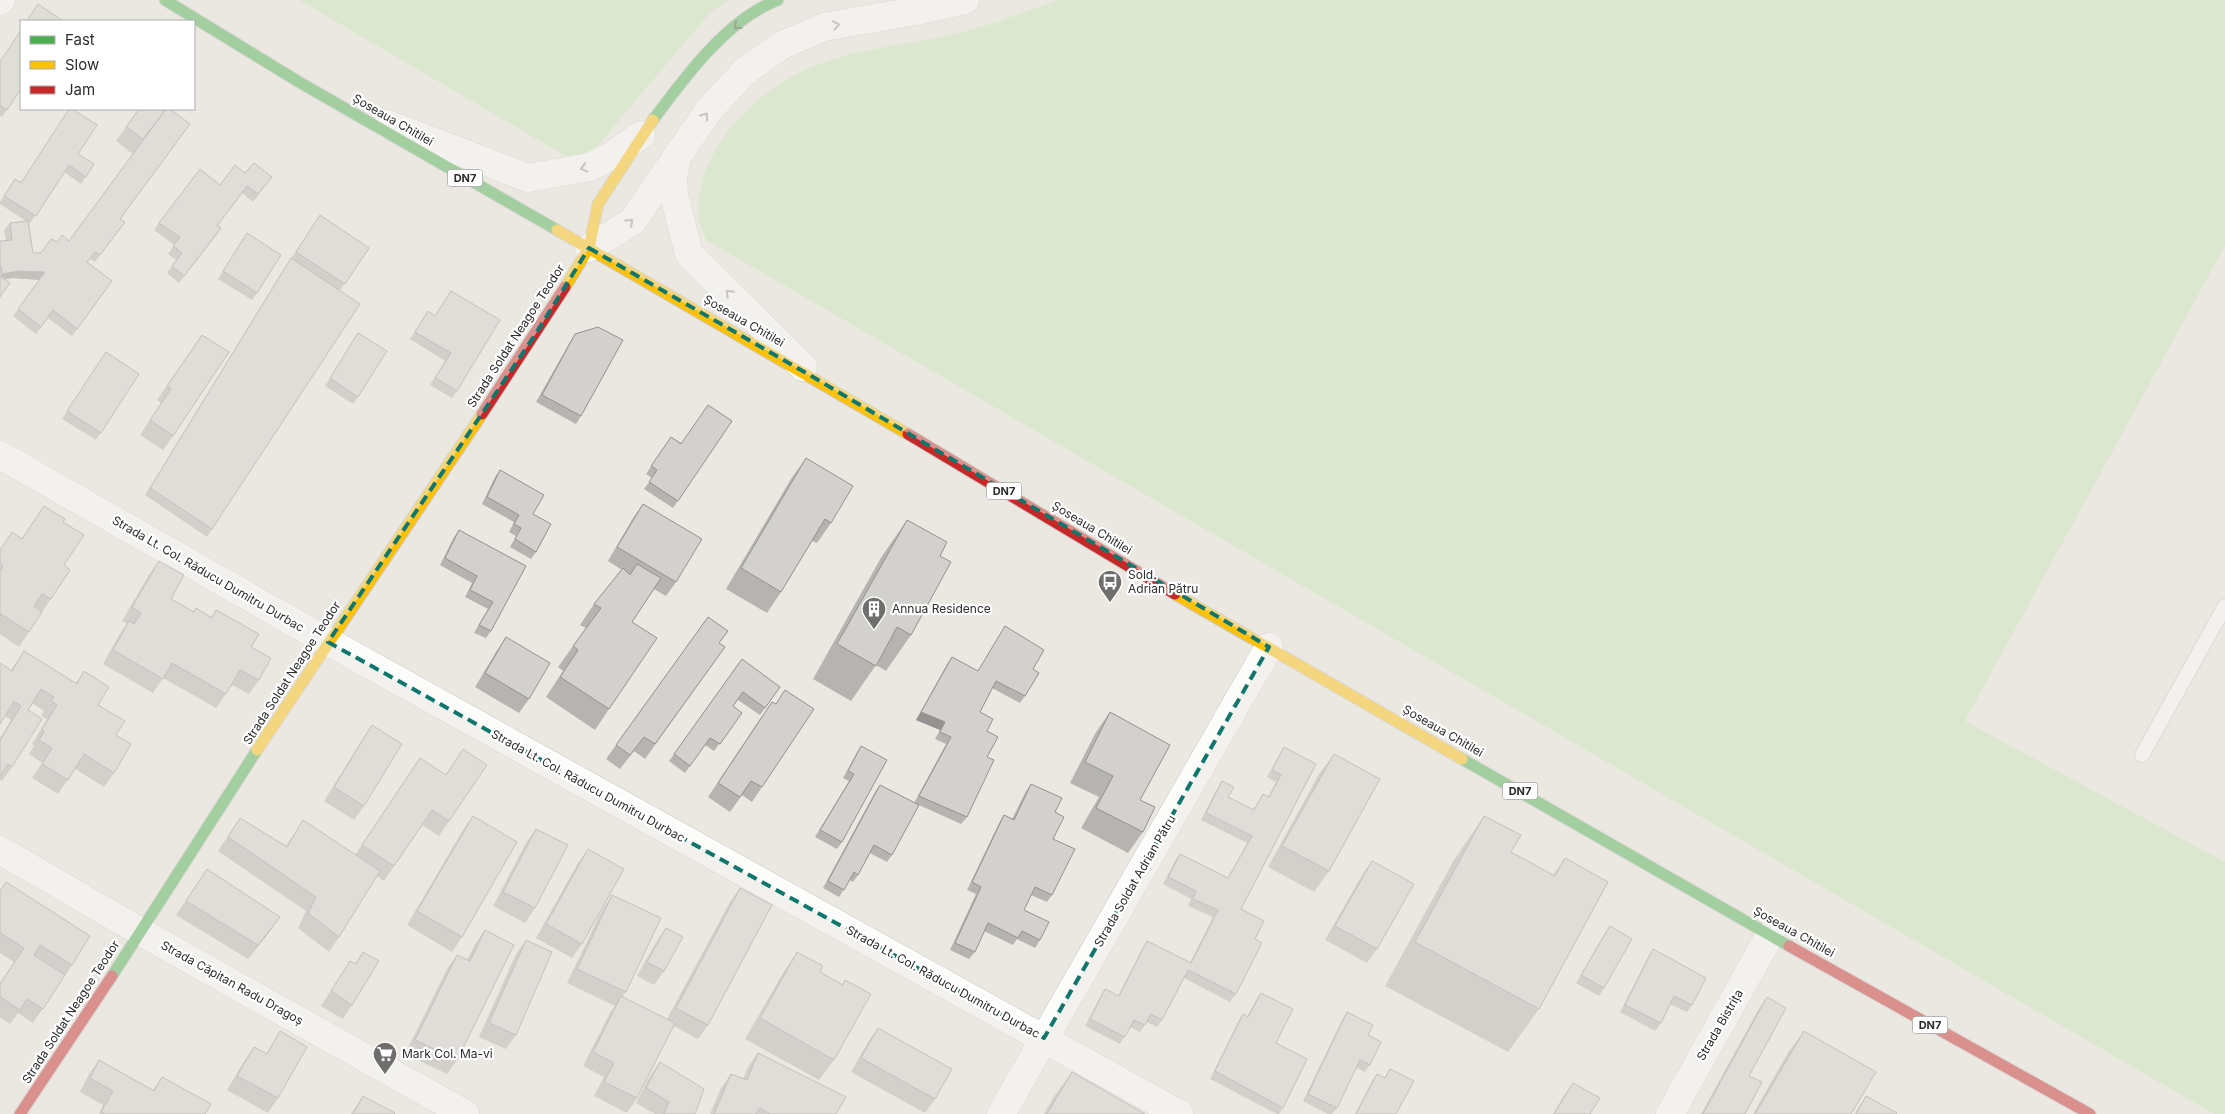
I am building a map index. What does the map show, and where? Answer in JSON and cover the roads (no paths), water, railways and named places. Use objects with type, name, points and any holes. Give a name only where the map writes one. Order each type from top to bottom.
[{"type":"main road","name":"Șoseaua Chitilei","points":[[165,0],[342,106],[813,377],[1195,606],[1269,646],[1770,935],[2090,1114]]},
{"type":"main road","name":"Strada Soldat Neagoe Teodor","points":[[20,1114],[141,932],[328,642],[535,336],[589,248],[598,204],[641,135],[682,81],[736,25],[765,5],[778,0]]},
{"type":"street","points":[[589,248],[632,222],[709,110],[744,72],[782,45],[824,27],[921,10],[965,0]]},
{"type":"street","points":[[342,106],[528,178],[590,167],[612,156],[641,135]]},
{"type":"street","points":[[677,155],[673,178],[674,195],[689,254],[813,377]]},
{"type":"street","name":"Strada Lt. Col. Răducu Dumitru Durbac","points":[[0,455],[328,642],[1179,1114]]},
{"type":"street","name":"Strada Soldat Adrian Pătru","points":[[1001,1114],[1269,646]]},
{"type":"street","name":"Strada Căpitan Radu Dragoș","points":[[0,850],[141,932],[465,1114]]},
{"type":"street","name":"Strada Bistrița","points":[[1670,1114],[1770,935]]},
{"type":"lane","points":[[2142,755],[2225,606]]},
{"type":"place","name":"Sold. Adrian Pătru","points":[[1110,603]]},
{"type":"place","name":"Annua Residence","points":[[874,630]]},
{"type":"place","name":"Mark Col. Ma-vi","points":[[385,1075]]}]
